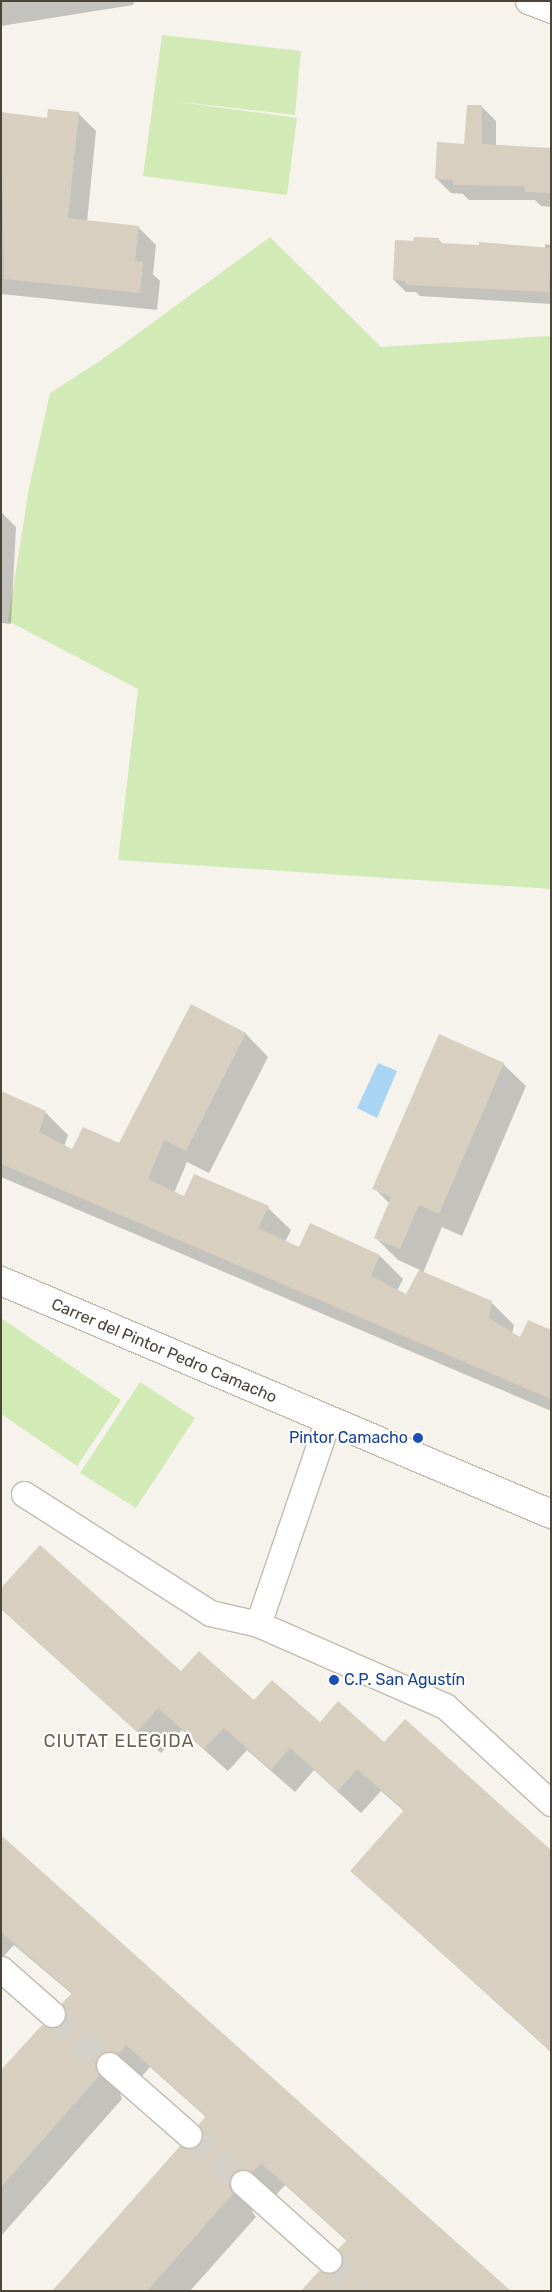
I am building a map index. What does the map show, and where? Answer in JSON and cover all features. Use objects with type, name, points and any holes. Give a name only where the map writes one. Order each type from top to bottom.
[{"type":"street","points":[[528,1],[551,10]]},
{"type":"street","name":"Carrer del Pintor Pedro Camacho","points":[[1,1281],[328,1422],[551,1514]]},
{"type":"street","points":[[258,1624],[328,1422]]},
{"type":"street","points":[[24,1494],[210,1613],[258,1624],[445,1706],[551,1802]]},
{"type":"street","points":[[1,1970],[52,2014]]},
{"type":"street","points":[[109,2065],[189,2135]]},
{"type":"street","points":[[243,2183],[329,2260]]},
{"type":"green space","points":[[162,35],[301,51],[295,115],[173,101],[297,118],[287,195],[143,176]]},
{"type":"green space","points":[[270,237],[381,347],[551,336],[551,889],[118,860],[138,689],[8,621],[29,488],[50,393],[100,361]]},
{"type":"green space","points":[[1,1318],[121,1400],[77,1466],[1,1414]]},
{"type":"green space","points":[[140,1382],[195,1418],[136,1508],[80,1473]]},
{"type":"water","points":[[378,1063],[397,1071],[377,1118],[357,1108]]},
{"type":"building","points":[[467,105],[482,105],[482,144],[551,148],[551,193],[525,192],[525,186],[453,185],[453,180],[435,179],[437,142],[464,144]]},
{"type":"building","points":[[48,109],[79,112],[68,218],[139,226],[135,261],[143,262],[140,293],[4,279],[1,112],[47,118]]},
{"type":"building","points":[[414,237],[439,238],[439,243],[479,245],[479,242],[551,248],[549,292],[406,285],[406,281],[393,280],[395,240],[413,241]]},
{"type":"building","points":[[191,1004],[246,1033],[186,1151],[164,1140],[148,1179],[184,1196],[194,1174],[269,1206],[258,1228],[299,1247],[310,1223],[380,1255],[371,1276],[406,1294],[419,1270],[492,1301],[489,1318],[520,1337],[528,1320],[551,1330],[551,1399],[1,1164],[1,1091],[46,1111],[39,1132],[72,1149],[83,1127],[119,1143]]},
{"type":"building","points":[[439,1034],[504,1063],[439,1214],[419,1205],[400,1249],[374,1238],[391,1197],[372,1189]]},
{"type":"building","points":[[40,1545],[181,1671],[199,1651],[254,1700],[272,1680],[320,1722],[338,1701],[384,1742],[405,1719],[551,1850],[551,2051],[350,1871],[404,1810],[357,1769],[338,1791],[290,1748],[271,1770],[224,1728],[204,1749],[158,1708],[137,1732],[1,1609],[1,1588]]},
{"type":"building","points":[[1,1835],[511,2291],[301,2291],[319,2271],[327,2274],[339,2270],[343,2262],[338,2249],[347,2240],[261,2163],[253,2172],[239,2169],[232,2174],[229,2187],[233,2194],[147,2291],[52,2291],[180,2146],[187,2149],[199,2145],[203,2137],[199,2124],[206,2116],[126,2045],[118,2054],[104,2052],[95,2063],[99,2076],[1,2187],[1,2070],[42,2025],[50,2028],[62,2024],[66,2016],[62,2003],[72,1993],[1,1932]]},
{"type":"tunnel","points":[[52,2014],[109,2065]]},
{"type":"tunnel","points":[[189,2135],[243,2183]]},
{"type":"tunnel","points":[[329,2260],[363,2291]]},
{"type":"place","name":"Pintor Camacho","points":[[418,1438]]},
{"type":"place","name":"C.P. San Agustín","points":[[334,1680]]},
{"type":"district","name":"CIUTAT ELEGIDA","points":[[119,1741]]}]
